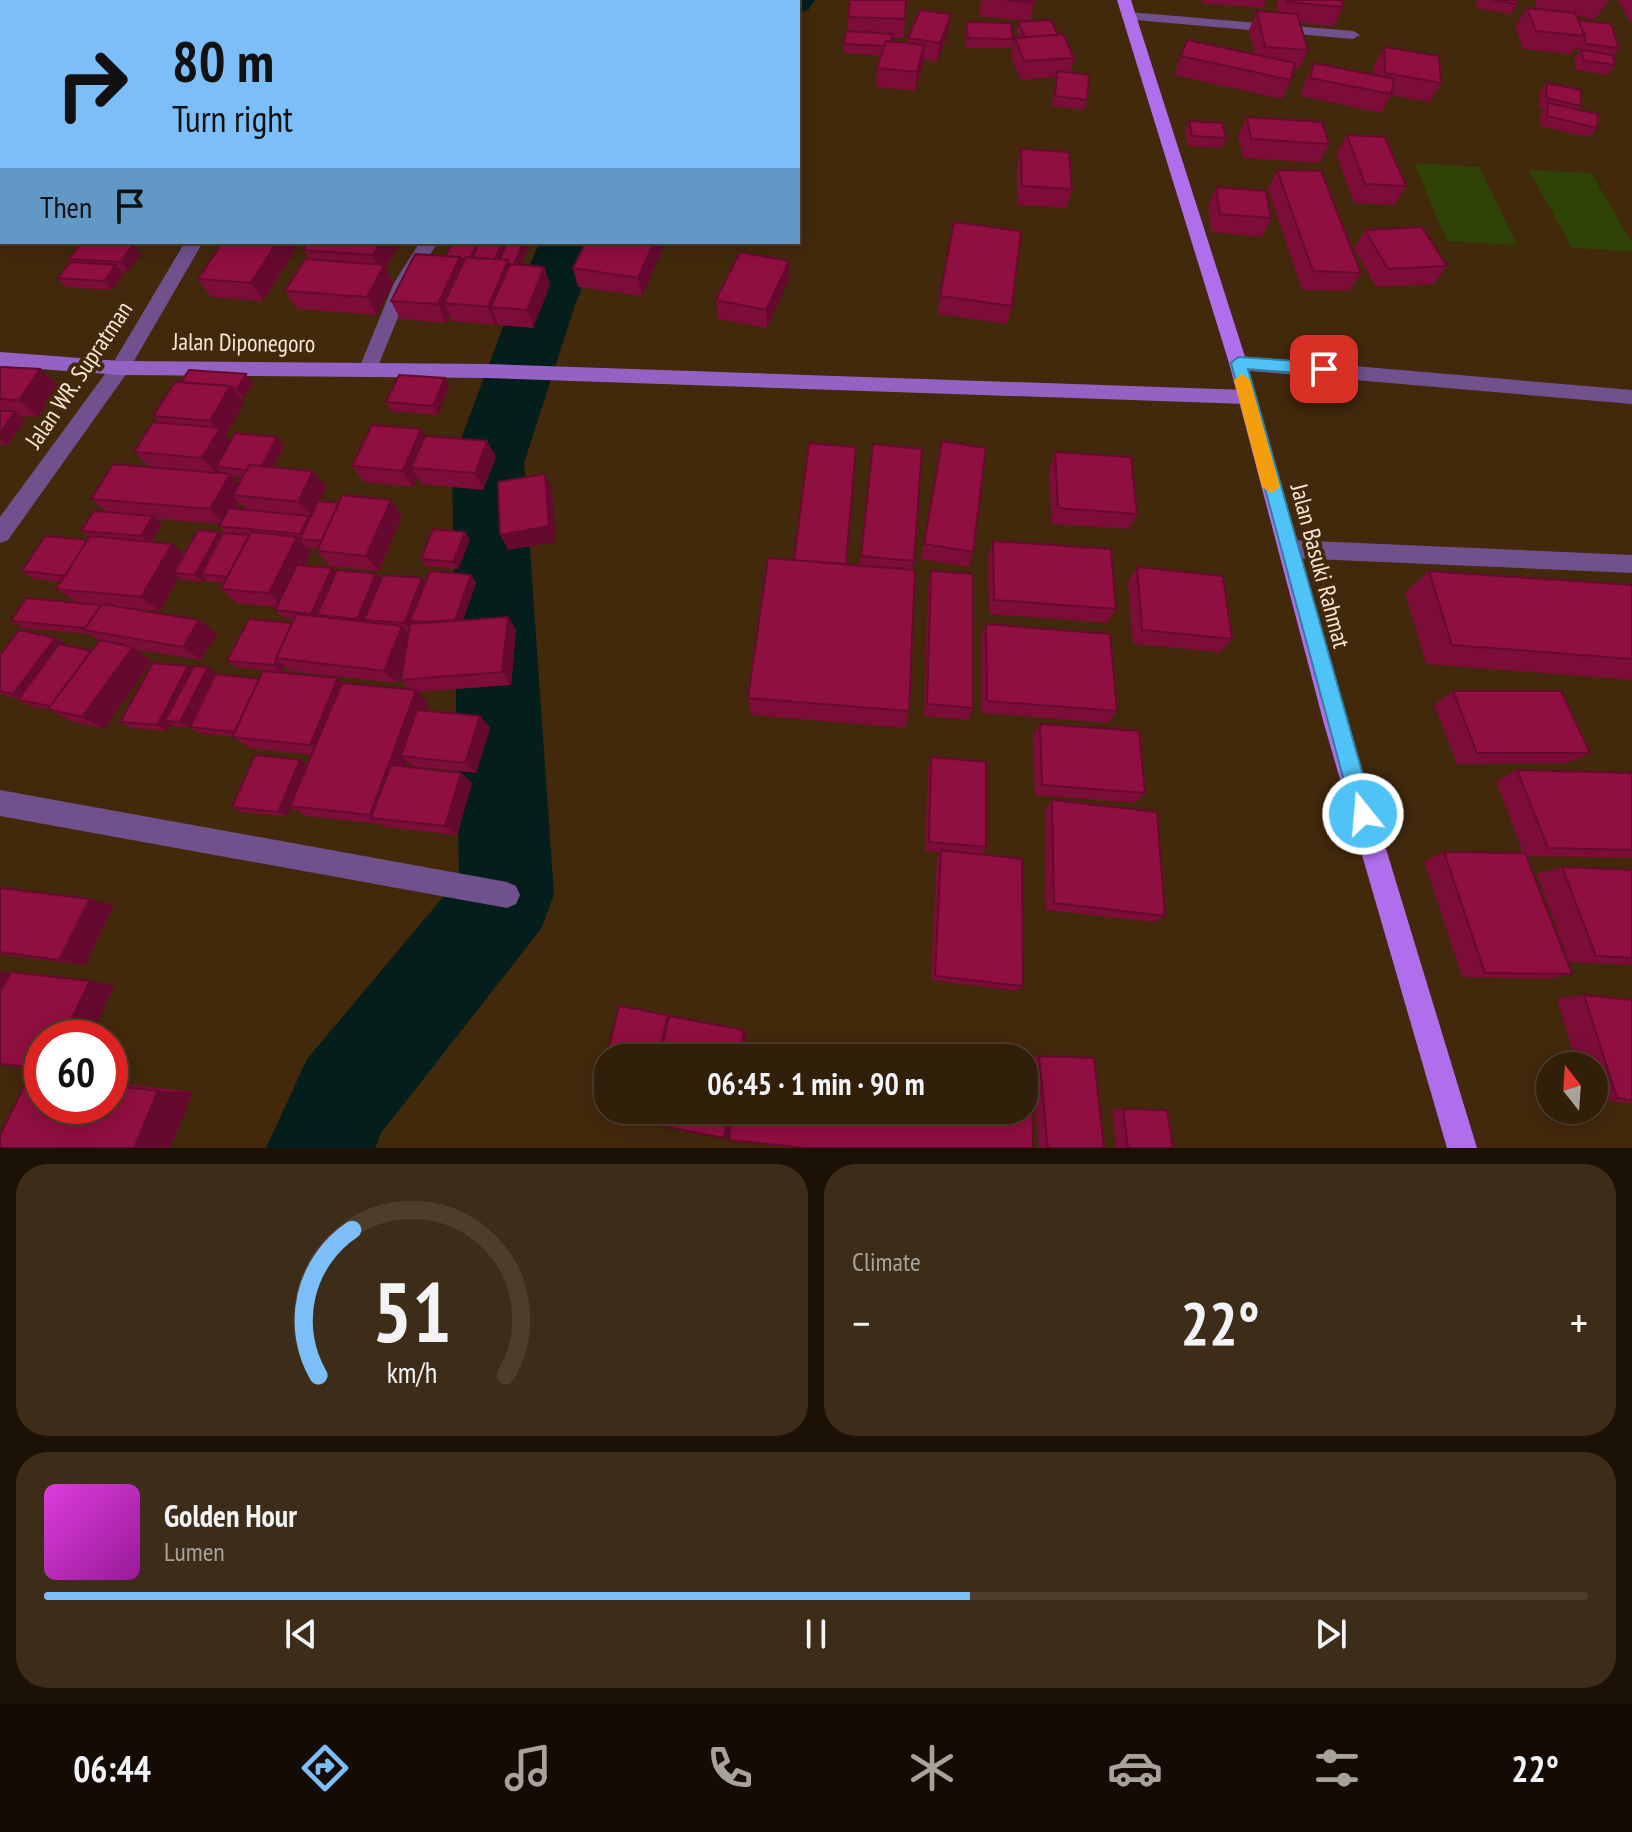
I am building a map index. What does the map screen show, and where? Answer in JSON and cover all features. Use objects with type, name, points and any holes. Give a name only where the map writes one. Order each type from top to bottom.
[{"type":"main road","name":"Jalan Basuki Rahmat","points":[[1126,8],[1238,363],[1336,724],[1462,1148]]},
{"type":"main road","name":"Jalan Diponegoro","points":[[0,359],[120,368],[487,371],[1246,397]]},
{"type":"street","points":[[1126,8],[1353,35]]},
{"type":"street","name":"Jalan WR. Supratman","points":[[0,534],[120,368],[193,244]]},
{"type":"street","points":[[367,371],[399,291],[428,244]]},
{"type":"street","points":[[1238,363],[1632,397]]},
{"type":"street","points":[[1289,549],[1632,564]]},
{"type":"street","points":[[0,803],[507,895]]},
{"type":"green space","points":[[1414,163],[1479,167],[1517,245],[1447,241]]},
{"type":"green space","points":[[1529,170],[1591,173],[1632,242],[1632,251],[1572,248]]},
{"type":"building","points":[[850,0],[906,0],[905,19],[848,17]]},
{"type":"building","points":[[1007,0],[1034,0],[1034,3]]},
{"type":"building","points":[[1342,0],[1343,7],[1287,2]]},
{"type":"building","points":[[1493,0],[1517,0],[1517,4]]},
{"type":"building","points":[[1527,8],[1575,13],[1585,36],[1536,31]]},
{"type":"building","points":[[920,10],[951,14],[940,43],[908,38]]},
{"type":"building","points":[[1257,11],[1297,14],[1308,50],[1265,47]]},
{"type":"building","points":[[1051,20],[1058,35],[1025,37],[1018,22]]},
{"type":"building","points":[[1579,20],[1611,24],[1619,48],[1586,44]]},
{"type":"building","points":[[966,22],[1011,23],[1013,39],[968,38]]},
{"type":"building","points":[[846,31],[893,34],[891,41],[886,41],[884,46],[844,44]]},
{"type":"building","points":[[1063,34],[1074,58],[1024,61],[1015,38]]},
{"type":"building","points":[[1187,40],[1295,63],[1291,80],[1181,56]]},
{"type":"building","points":[[886,41],[924,45],[917,72],[877,68]]},
{"type":"building","points":[[1384,47],[1439,56],[1441,83],[1385,73]]},
{"type":"building","points":[[1581,50],[1613,55],[1615,65],[1583,60]]},
{"type":"building","points":[[1314,63],[1394,79],[1391,94],[1310,78]]},
{"type":"building","points":[[1057,71],[1089,75],[1087,100],[1055,96]]},
{"type":"building","points":[[1547,83],[1581,90],[1581,106],[1546,98]]},
{"type":"building","points":[[1548,103],[1598,114],[1597,128],[1547,116]]},
{"type":"building","points":[[1247,117],[1322,122],[1329,144],[1251,139]]},
{"type":"building","points":[[1189,121],[1222,123],[1226,138],[1192,136]]},
{"type":"building","points":[[1347,135],[1385,137],[1406,186],[1365,184]]},
{"type":"building","points":[[1021,149],[1069,152],[1072,189],[1022,186]]},
{"type":"building","points":[[1277,170],[1321,171],[1361,273],[1313,271]]},
{"type":"building","points":[[1216,187],[1266,191],[1271,218],[1220,214]]},
{"type":"building","points":[[954,222],[1021,231],[1012,306],[940,296]]},
{"type":"building","points":[[1422,227],[1447,266],[1388,269],[1365,230]]},
{"type":"building","points":[[80,244],[133,244],[121,262],[69,259]]},
{"type":"building","points":[[222,244],[276,244],[251,283],[198,279]]},
{"type":"building","points":[[307,244],[380,244],[373,255],[303,250]]},
{"type":"building","points":[[451,244],[477,244],[471,257],[446,256]]},
{"type":"building","points":[[478,244],[501,244],[495,259],[473,258]]},
{"type":"building","points":[[506,244],[523,244],[514,264],[500,259]]},
{"type":"building","points":[[585,244],[653,244],[638,278],[573,268]]},
{"type":"building","points":[[740,252],[789,261],[766,310],[716,300]]},
{"type":"building","points":[[415,254],[460,257],[438,304],[391,301]]},
{"type":"building","points":[[466,257],[508,260],[488,307],[444,303]]},
{"type":"building","points":[[305,259],[384,265],[367,297],[285,291]]},
{"type":"building","points":[[70,262],[116,265],[104,281],[58,278]]},
{"type":"building","points":[[510,264],[544,267],[527,310],[491,307]]},
{"type":"building","points":[[0,367],[40,369],[19,400],[0,399]]},
{"type":"building","points":[[189,370],[246,374],[237,389],[181,382]]},
{"type":"building","points":[[399,375],[445,378],[433,406],[386,402]]},
{"type":"building","points":[[175,382],[230,386],[210,421],[153,416]]},
{"type":"building","points":[[0,411],[15,411],[0,433]]},
{"type":"building","points":[[153,422],[220,428],[202,458],[134,452]]},
{"type":"building","points":[[372,425],[421,429],[403,471],[352,466]]},
{"type":"building","points":[[235,433],[277,437],[262,466],[249,465],[247,470],[216,467]]},
{"type":"building","points":[[425,436],[487,441],[475,473],[411,468]]},
{"type":"building","points":[[942,441],[986,448],[973,552],[924,544]]},
{"type":"building","points":[[809,443],[856,447],[846,564],[794,560]]},
{"type":"building","points":[[873,444],[922,449],[914,561],[861,556]]},
{"type":"building","points":[[1055,452],[1131,457],[1137,514],[1058,508]]},
{"type":"building","points":[[113,464],[230,474],[210,509],[91,499]]},
{"type":"building","points":[[249,465],[313,471],[298,502],[233,495]]},
{"type":"building","points":[[545,474],[549,526],[500,535],[498,482]]},
{"type":"building","points":[[342,495],[391,500],[366,556],[317,551]]},
{"type":"building","points":[[318,501],[339,503],[321,541],[300,539]]},
{"type":"building","points":[[229,508],[309,516],[300,534],[219,526]]},
{"type":"building","points":[[94,511],[153,516],[141,536],[81,531]]},
{"type":"building","points":[[433,529],[465,532],[453,562],[421,559]]},
{"type":"building","points":[[198,530],[219,532],[195,575],[174,573]]},
{"type":"building","points":[[251,532],[297,537],[269,593],[221,589]]},
{"type":"building","points":[[223,533],[249,535],[227,577],[201,574]]},
{"type":"building","points":[[45,536],[87,540],[65,576],[22,571]]},
{"type":"building","points":[[90,536],[172,544],[141,597],[56,589]]},
{"type":"building","points":[[993,541],[1111,549],[1116,609],[994,600]]},
{"type":"building","points":[[768,558],[915,570],[909,711],[748,698]]},
{"type":"building","points":[[297,565],[332,568],[311,614],[275,610]]},
{"type":"building","points":[[1137,567],[1223,576],[1232,639],[1142,630]]},
{"type":"building","points":[[337,570],[376,574],[357,619],[317,615]]},
{"type":"building","points":[[430,571],[471,575],[455,620],[410,621]]},
{"type":"building","points":[[931,571],[973,574],[973,708],[927,704]]},
{"type":"building","points":[[1429,571],[1632,585],[1632,659],[1452,645]]},
{"type":"building","points":[[383,575],[422,578],[404,623],[364,620]]},
{"type":"building","points":[[26,598],[101,605],[85,628],[11,621]]},
{"type":"building","points":[[102,604],[199,620],[183,647],[84,630]]},
{"type":"building","points":[[296,614],[402,626],[384,671],[276,658]]},
{"type":"building","points":[[508,617],[502,672],[401,680],[410,624]]},
{"type":"building","points":[[249,619],[292,623],[274,665],[227,661]]},
{"type":"building","points":[[986,624],[1110,634],[1117,711],[987,701]]},
{"type":"building","points":[[19,630],[55,638],[13,694],[0,691],[0,655]]},
{"type":"building","points":[[100,640],[133,647],[82,717],[48,709]]},
{"type":"building","points":[[59,644],[91,651],[50,706],[18,700]]},
{"type":"building","points":[[153,663],[188,666],[157,725],[120,722]]},
{"type":"building","points":[[194,666],[208,667],[180,722],[165,721]]},
{"type":"building","points":[[263,671],[338,678],[310,745],[232,737]]},
{"type":"building","points":[[216,674],[259,679],[235,732],[190,727]]},
{"type":"building","points":[[342,683],[416,690],[370,815],[290,806]]},
{"type":"building","points":[[1453,691],[1561,691],[1590,753],[1477,753]]},
{"type":"building","points":[[417,710],[480,716],[465,763],[401,756]]},
{"type":"building","points":[[1040,724],[1139,731],[1145,793],[1042,785]]},
{"type":"building","points":[[255,755],[300,760],[278,812],[232,807]]},
{"type":"building","points":[[931,757],[986,762],[986,847],[929,842]]},
{"type":"building","points":[[391,765],[461,773],[445,826],[371,818]]},
{"type":"building","points":[[1517,770],[1632,773],[1632,850],[1548,848]]},
{"type":"building","points":[[1052,800],[1157,812],[1165,916],[1054,903]]},
{"type":"building","points":[[941,850],[1022,859],[1023,986],[935,976]]},
{"type":"building","points":[[1444,852],[1525,853],[1572,974],[1485,973]]},
{"type":"building","points":[[1562,867],[1632,870],[1632,958],[1596,956]]},
{"type":"building","points":[[0,888],[90,899],[59,960],[0,952]]},
{"type":"building","points":[[11,972],[90,981],[71,1020],[24,1020],[24,1067],[0,1064],[0,992]]},
{"type":"building","points":[[1584,995],[1632,1000],[1632,1100],[1617,1098],[1608,1070],[1608,1052],[1602,1052]]},
{"type":"building","points":[[619,1006],[668,1015],[661,1044],[610,1044]]},
{"type":"building","points":[[669,1016],[744,1030],[742,1044],[663,1044]]},
{"type":"building","points":[[1039,1056],[1094,1058],[1104,1148],[1048,1148]]},
{"type":"building","points":[[24,1086],[24,1124],[128,1124],[128,1087],[158,1091],[134,1148],[0,1148],[0,1135]]},
{"type":"building","points":[[1123,1109],[1167,1110],[1173,1148],[1128,1148]]},
{"type":"building","points":[[651,1124],[726,1124],[724,1138]]},
{"type":"building","points":[[731,1124],[1033,1124],[1033,1148],[807,1148],[729,1140]]},
{"type":"waterway","points":[[320,1148],[344,1096],[507,895],[488,463],[542,308],[569,244]]},
{"type":"slow traffic","points":[[1242,380],[1271,487]]},
{"type":"route","points":[[1324,369],[1238,363],[1363,814]]}]
